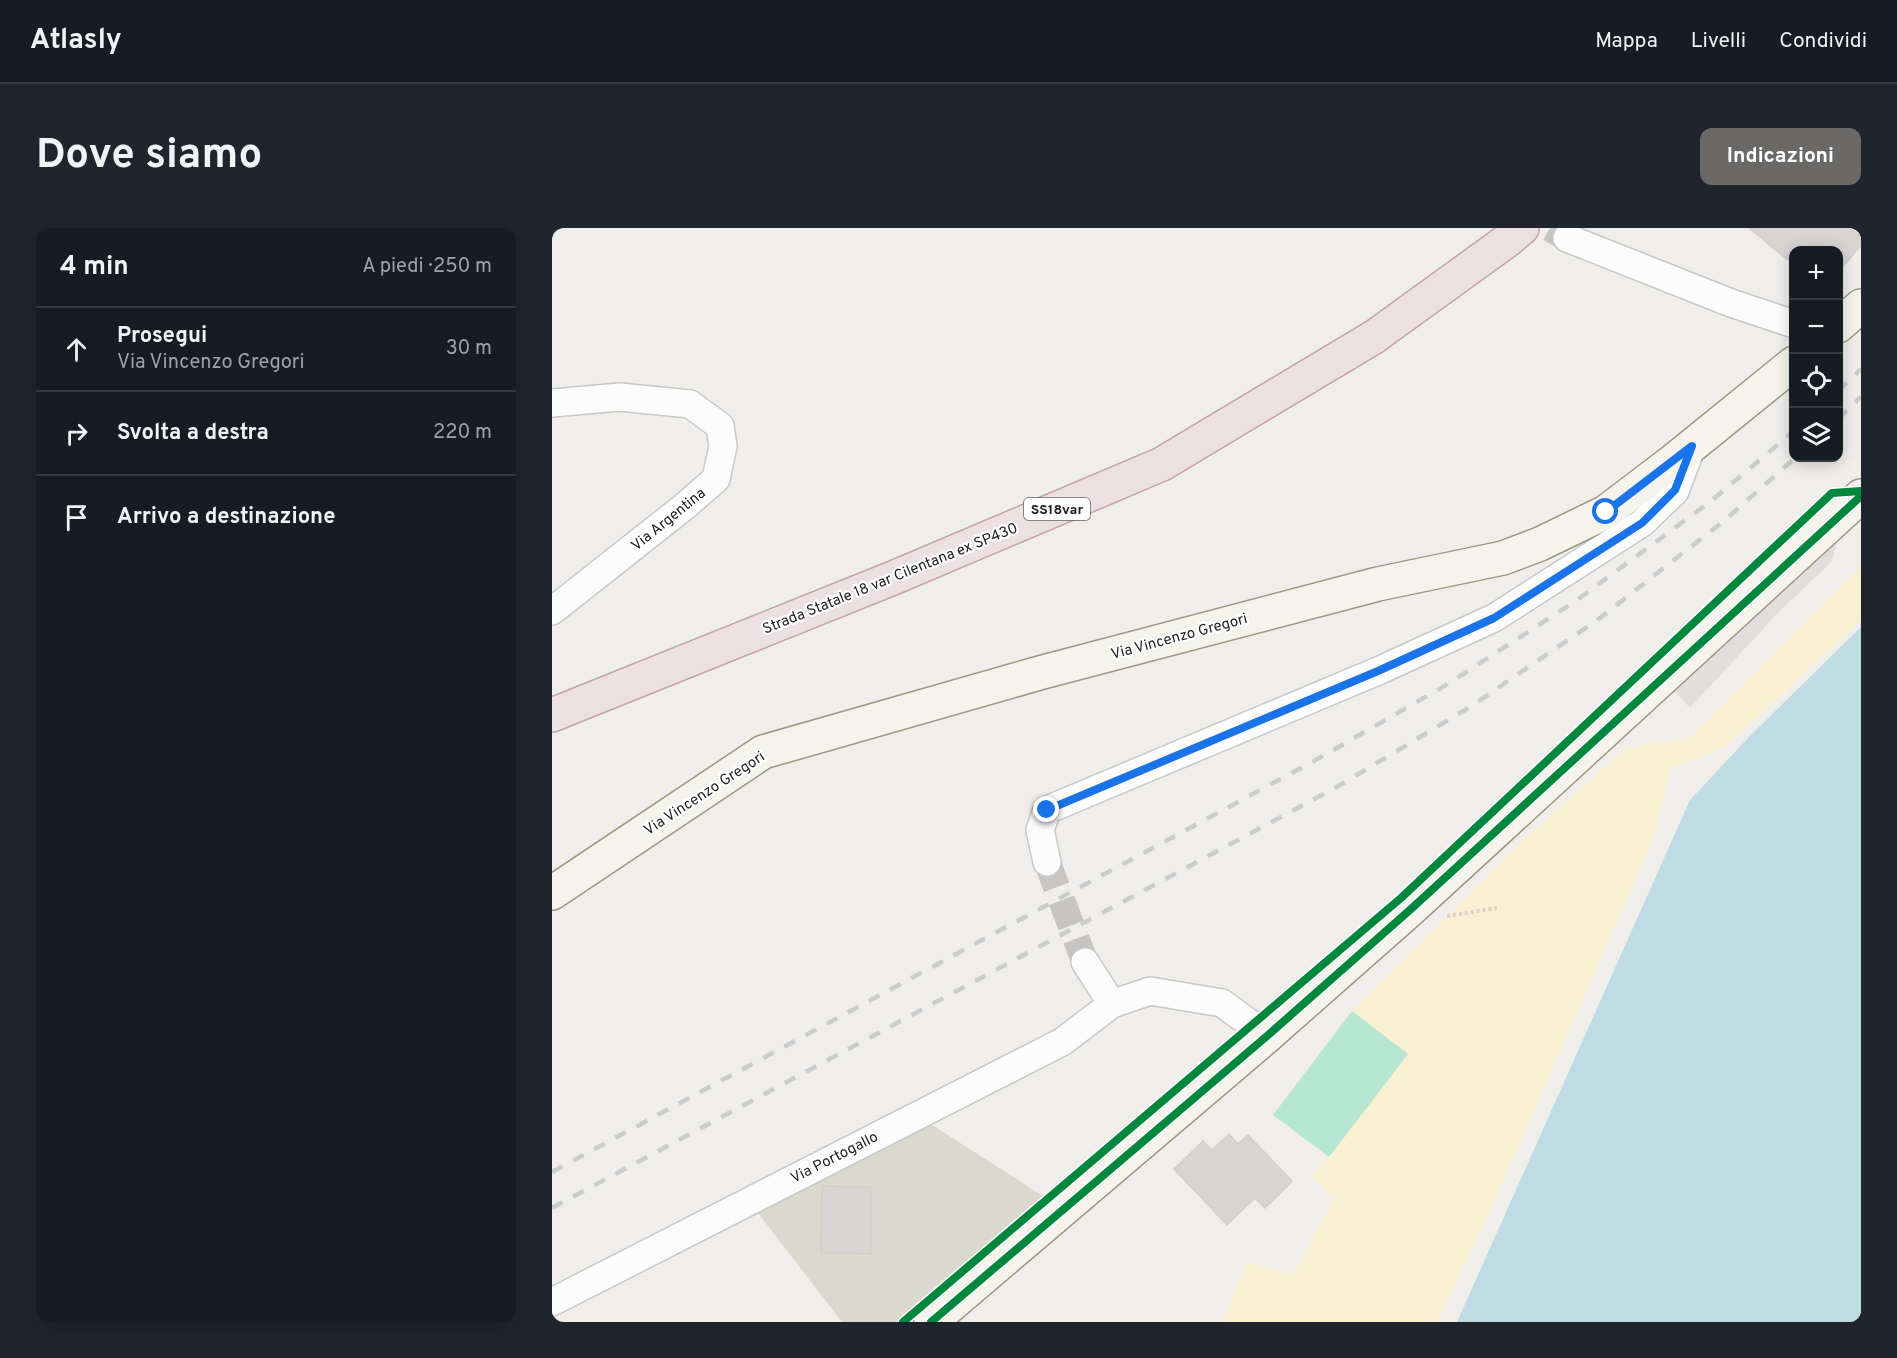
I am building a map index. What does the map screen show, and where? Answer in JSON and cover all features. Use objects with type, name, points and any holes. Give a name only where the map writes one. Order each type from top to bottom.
[{"type":"highway","name":"Strada Statale 18 var Cilentana ex SP430","points":[[552,715],[893,578],[1162,464],[1374,337],[1522,228]]},
{"type":"main road","points":[[1843,322],[1861,306]]},
{"type":"main road","name":"Via Vincenzo Gregori","points":[[552,892],[763,752],[1043,672],[1378,584],[1503,558],[1540,544],[1606,512],[1789,367]]},
{"type":"main road","points":[[931,1322],[1267,1036],[1411,909],[1861,496]]},
{"type":"street","points":[[1567,238],[1731,303],[1789,322]]},
{"type":"street","name":"Via Argentina","points":[[552,403],[620,397],[690,404],[720,426],[723,446],[716,479],[552,611]]},
{"type":"street","points":[[1047,862],[1040,830],[1047,810],[1378,671],[1494,618],[1642,523],[1675,490],[1692,446]]},
{"type":"street","points":[[1085,962],[1112,1004]]},
{"type":"street","name":"Via Portogallo","points":[[552,1302],[1062,1042],[1112,1004],[1150,992],[1222,1004],[1267,1036]]},
{"type":"path","points":[[1442,916],[1497,908]]},
{"type":"shaded area","points":[[1840,532],[1832,561],[1776,615],[1690,708],[1671,688]]},
{"type":"shaded area","points":[[929,1123],[1046,1198],[897,1322],[842,1322],[758,1213]]},
{"type":"sand","points":[[1861,566],[1861,620],[1726,746],[1670,769],[1654,837],[1491,1209],[1437,1322],[1222,1322],[1248,1262],[1294,1275],[1334,1199],[1312,1176],[1408,1054],[1352,1011],[1529,835],[1626,748],[1691,737]]},
{"type":"green space","points":[[1352,1011],[1408,1054],[1329,1157],[1273,1115]]},
{"type":"water","points":[[1861,627],[1861,1322],[1457,1322],[1690,800],[1750,736]]},
{"type":"building","points":[[1749,228],[1850,228],[1861,237],[1861,245],[1843,267],[1843,246],[1789,246],[1789,261]]},
{"type":"building","points":[[1229,1134],[1238,1144],[1248,1135],[1292,1181],[1265,1208],[1255,1198],[1227,1225],[1174,1169],[1203,1141],[1212,1150]]},
{"type":"building","points":[[822,1186],[871,1187],[871,1254],[821,1253]]},
{"type":"tunnel","points":[[1550,228],[1567,238]]},
{"type":"tunnel","points":[[1047,862],[1085,962]]},
{"type":"railway","points":[[1843,386],[1861,369]]},
{"type":"railway","points":[[1843,414],[1861,397]]},
{"type":"railway","points":[[552,1172],[1314,761],[1448,684],[1577,600],[1710,502],[1789,435]]},
{"type":"railway","points":[[552,1208],[1335,788],[1470,707],[1600,618],[1725,520],[1790,462]]},
{"type":"cycle path","points":[[903,1322],[1401,898],[1832,493],[1861,491]]},
{"type":"cycle path","points":[[931,1322],[1267,1036],[1411,909],[1861,496]]},
{"type":"route","points":[[1047,810],[1378,671],[1494,618],[1642,523],[1675,490],[1692,446],[1606,512]]}]
